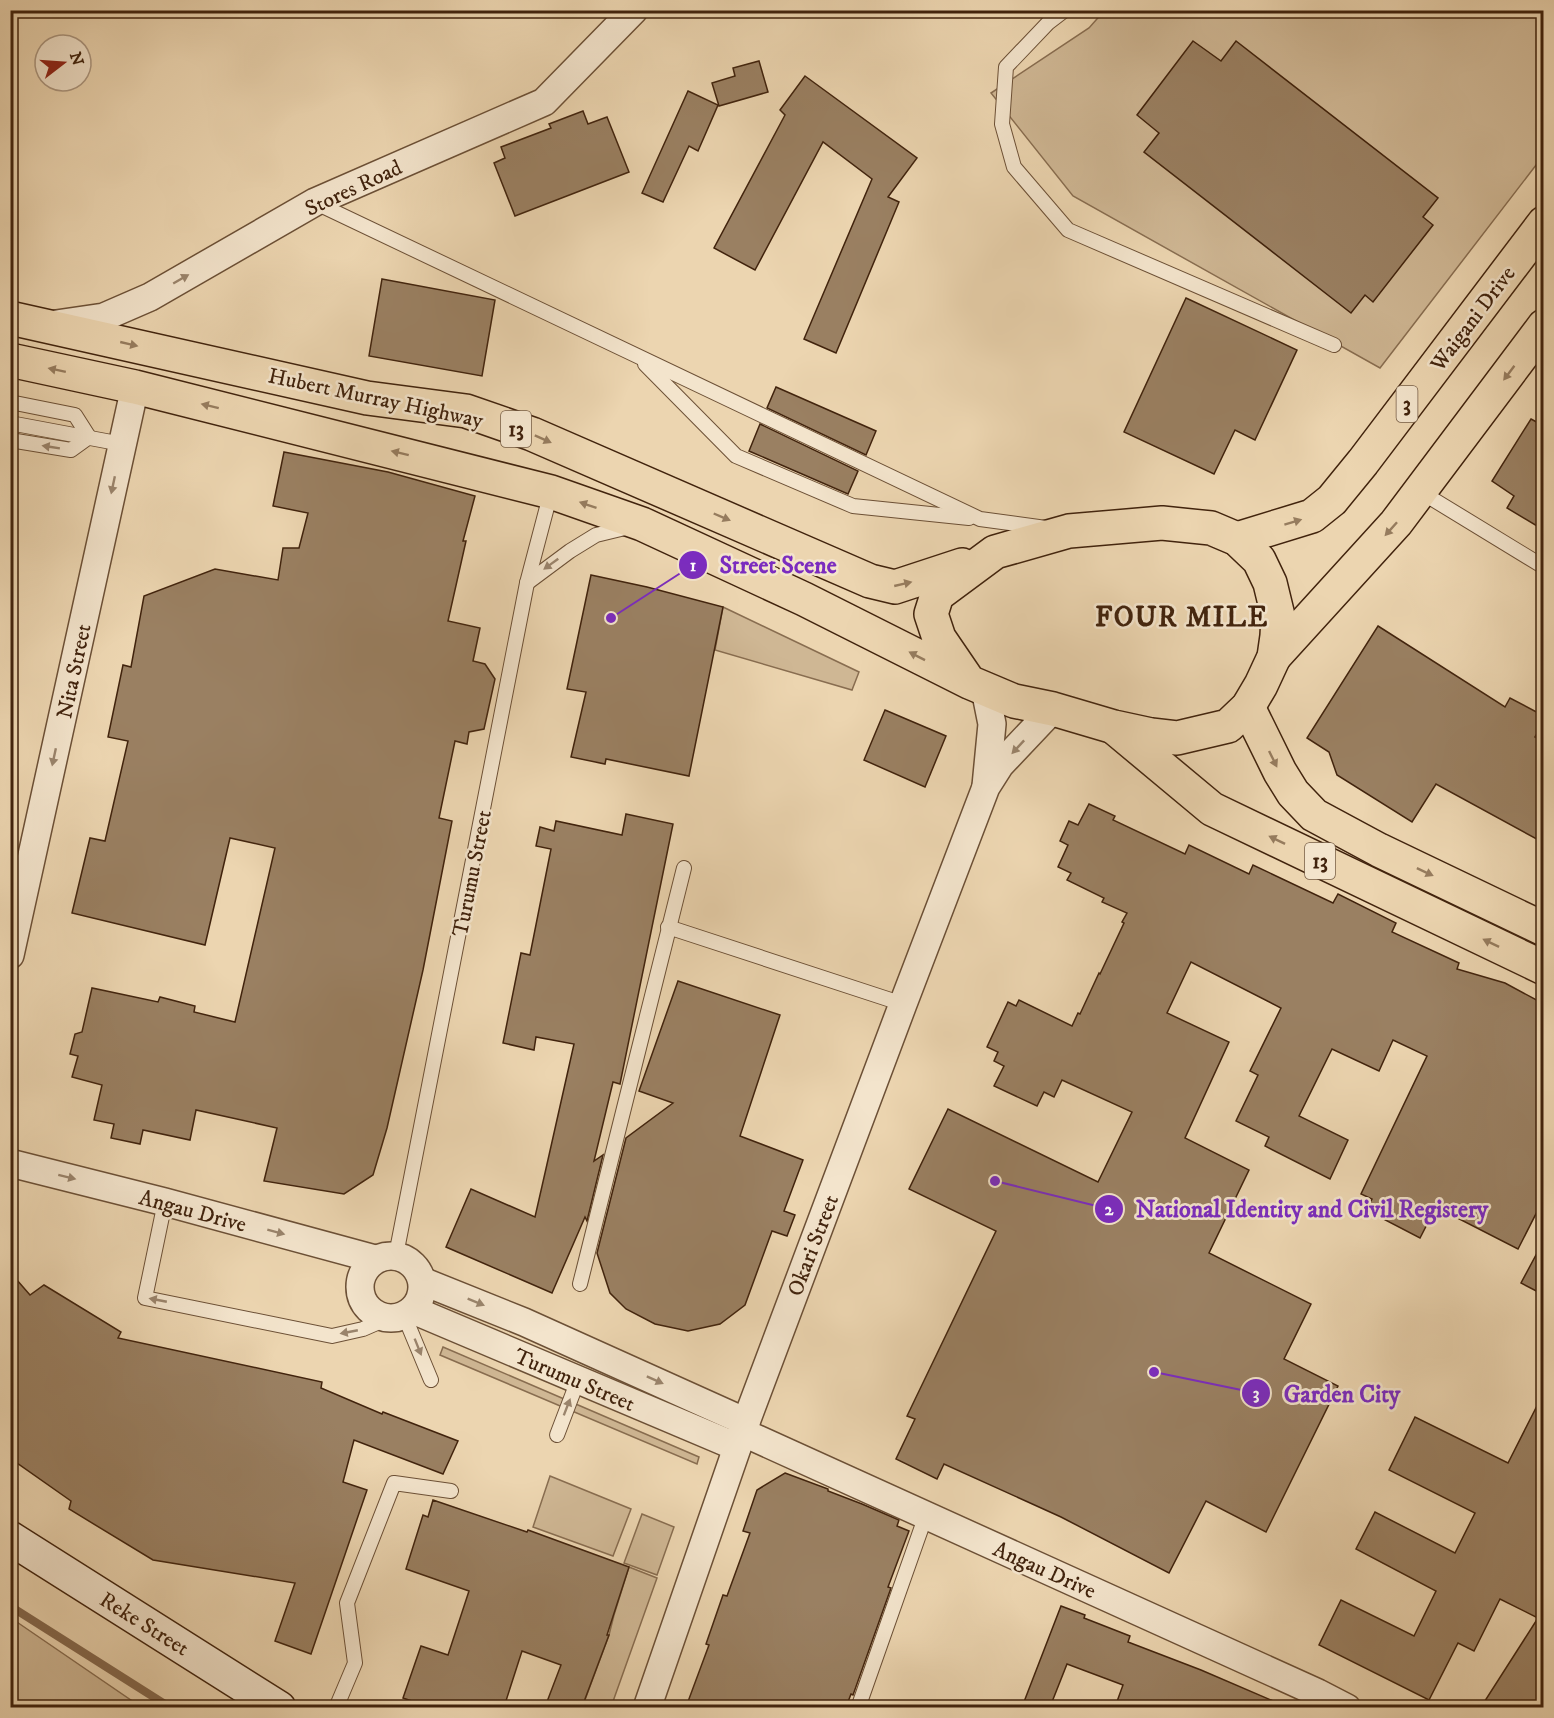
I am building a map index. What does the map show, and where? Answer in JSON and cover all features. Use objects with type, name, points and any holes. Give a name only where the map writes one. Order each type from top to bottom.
[{"type":"highway","name":"Waigani Drive","points":[[1237,539],[1312,516],[1332,500],[1544,224]]},
{"type":"highway","name":"Hubert Murray Highway","points":[[10,318],[367,398],[466,411],[532,434],[870,581],[895,587],[995,552]]},
{"type":"highway","points":[[1274,657],[1396,523],[1544,326]]},
{"type":"highway","name":"Hubert Murray Highway","points":[[10,360],[135,387],[551,492],[642,524],[804,599],[977,686]]},
{"type":"highway","name":"13","points":[[1162,523],[1211,528],[1237,539],[1258,560],[1270,583],[1278,616],[1274,657],[1248,706],[1228,726],[1177,738],[1114,727],[1053,709],[1014,701],[977,686],[939,639],[931,614],[937,595],[995,552],[1069,531],[1162,523]]},
{"type":"highway","name":"13","points":[[1248,706],[1280,772],[1293,793],[1314,815],[1379,850],[1544,929]]},
{"type":"highway","name":"13","points":[[1114,727],[1212,810],[1544,968]]},
{"type":"street","name":"Stores Road","points":[[48,326],[104,317],[150,297],[315,202],[544,102],[634,10]]},
{"type":"street","name":"Nita Street","points":[[12,940],[135,387]]},
{"type":"street","name":"Okari Street","points":[[977,686],[992,724],[986,787]]},
{"type":"street","name":"Okari Street","points":[[647,1707],[742,1434],[986,787],[1000,765],[1053,709]]},
{"type":"street","name":"Angau Drive","points":[[10,1163],[386,1257]]},
{"type":"street","points":[[386,1257],[404,1258],[412,1263],[422,1281],[419,1300],[401,1315],[373,1313],[365,1305],[361,1296],[359,1285],[362,1274],[368,1265],[386,1257]]},
{"type":"street","name":"Angau Drive","points":[[422,1281],[524,1322],[742,1434],[926,1515],[1347,1707]]},
{"type":"street","name":"Turumu Street","points":[[401,1315],[578,1380],[742,1434]]},
{"type":"street","name":"Reke Street","points":[[10,1539],[279,1707]]},
{"type":"lane","points":[[1065,10],[1048,23],[1006,67],[1002,124],[1014,167],[1068,230],[1334,345]]},
{"type":"lane","points":[[315,202],[980,519]]},
{"type":"lane","points":[[637,356],[736,456],[853,506],[1069,531]]},
{"type":"lane","points":[[10,402],[75,414],[89,437]]},
{"type":"lane","points":[[10,423],[122,444]]},
{"type":"lane","points":[[10,440],[70,450],[89,437]]},
{"type":"lane","name":"Turumu Street","points":[[386,1257],[527,583],[551,492]]},
{"type":"lane","points":[[1421,492],[1544,567]]},
{"type":"lane","points":[[527,583],[596,535],[642,524]]},
{"type":"lane","points":[[580,1284],[684,868]]},
{"type":"lane","points":[[668,927],[903,1004]]},
{"type":"lane","points":[[165,1202],[145,1298],[332,1336],[363,1329],[401,1315],[431,1380]]},
{"type":"lane","points":[[557,1435],[578,1380]]},
{"type":"lane","points":[[336,1707],[355,1663],[346,1603],[394,1483],[451,1491]]},
{"type":"lane","points":[[858,1707],[926,1515]]},
{"type":"shaded area","points":[[1104,11],[1543,11],[1543,156],[1380,368],[1073,196],[991,93],[1089,28]]},
{"type":"shaded area","points":[[723,607],[859,672],[852,690],[715,650]]},
{"type":"shaded area","points":[[443,1347],[699,1457],[697,1464],[440,1355]]},
{"type":"shaded area","points":[[550,1476],[631,1509],[613,1556],[533,1527]]},
{"type":"shaded area","points":[[642,1514],[674,1527],[657,1575],[624,1563]]},
{"type":"shaded area","points":[[629,1567],[657,1578],[611,1707],[582,1708],[609,1635]]},
{"type":"shaded area","points":[[11,1618],[141,1707],[11,1707]]},
{"type":"building","points":[[1193,41],[1221,61],[1236,41],[1438,198],[1423,217],[1433,225],[1373,302],[1365,295],[1351,313],[1144,152],[1159,133],[1137,115]]},
{"type":"building","points":[[759,61],[768,92],[719,106],[712,83],[735,76],[733,68]]},
{"type":"building","points":[[805,76],[917,158],[888,197],[899,202],[836,353],[804,339],[872,179],[823,142],[755,270],[714,248],[785,115],[780,110]]},
{"type":"building","points":[[688,91],[718,105],[698,151],[689,146],[663,202],[642,193]]},
{"type":"building","points":[[583,111],[588,124],[607,117],[629,172],[515,216],[494,163],[505,158],[501,147],[551,128],[549,124]]},
{"type":"building","points":[[382,279],[495,300],[482,376],[369,356]]},
{"type":"building","points":[[1186,298],[1297,350],[1255,440],[1235,430],[1214,474],[1124,432]]},
{"type":"building","points":[[776,387],[876,431],[866,455],[767,408]]},
{"type":"building","points":[[1531,419],[1544,426],[1544,516],[1537,526],[1507,508],[1514,496],[1492,481]]},
{"type":"building","points":[[760,424],[858,471],[848,494],[749,451]]},
{"type":"building","points":[[284,452],[388,472],[475,496],[463,541],[466,541],[448,621],[480,628],[473,661],[485,664],[495,679],[484,729],[469,732],[467,744],[455,741],[439,818],[452,821],[423,970],[387,1128],[373,1175],[344,1194],[264,1181],[277,1128],[196,1110],[190,1140],[143,1130],[140,1144],[111,1138],[114,1124],[94,1120],[102,1085],[72,1077],[78,1056],[70,1054],[75,1034],[82,1032],[92,988],[158,1002],[160,997],[195,1006],[194,1012],[235,1022],[275,848],[230,838],[205,945],[72,913],[90,838],[105,841],[128,741],[108,737],[123,665],[131,667],[144,596],[215,569],[278,580],[283,548],[299,548],[308,513],[273,506]]},
{"type":"building","points":[[591,575],[723,607],[689,776],[606,759],[605,764],[571,757],[586,692],[567,689]]},
{"type":"building","points":[[1378,626],[1505,707],[1510,698],[1544,716],[1544,721],[1535,737],[1544,742],[1544,843],[1436,784],[1412,822],[1337,775],[1329,752],[1307,738]]},
{"type":"building","points":[[885,710],[946,736],[925,787],[864,760]]},
{"type":"building","points":[[1089,804],[1115,816],[1113,820],[1185,854],[1189,845],[1249,874],[1253,865],[1333,903],[1338,894],[1396,923],[1392,932],[1459,963],[1457,969],[1505,983],[1544,1004],[1544,1198],[1518,1249],[1436,1207],[1420,1238],[1366,1210],[1372,1199],[1361,1194],[1427,1056],[1393,1040],[1379,1071],[1332,1049],[1299,1116],[1348,1140],[1330,1179],[1265,1146],[1269,1137],[1236,1121],[1258,1075],[1250,1071],[1281,1008],[1191,962],[1167,1013],[1229,1042],[1185,1138],[1249,1170],[1209,1253],[1311,1304],[1284,1359],[1338,1386],[1266,1532],[1206,1501],[1169,1573],[1061,1517],[944,1464],[937,1479],[896,1459],[915,1419],[907,1416],[996,1231],[909,1189],[948,1109],[1098,1182],[1132,1112],[1062,1080],[1054,1097],[1044,1092],[1037,1106],[994,1086],[1004,1066],[994,1061],[998,1052],[987,1047],[1008,1002],[1016,1006],[1019,1000],[1072,1026],[1124,923],[1122,922],[1127,913],[1102,902],[1104,898],[1067,880],[1071,873],[1058,867],[1068,845],[1060,841],[1069,821],[1078,825]]},
{"type":"building","points":[[626,814],[673,824],[620,1084],[613,1082],[594,1161],[603,1155],[587,1221],[585,1217],[552,1293],[446,1247],[471,1189],[535,1217],[574,1044],[536,1037],[534,1050],[503,1043],[521,953],[530,955],[551,849],[536,846],[540,827],[554,831],[556,821],[622,835]]},
{"type":"building","points":[[678,981],[780,1015],[740,1136],[803,1160],[784,1211],[795,1215],[787,1236],[772,1231],[745,1305],[720,1324],[688,1331],[655,1324],[626,1309],[610,1293],[597,1253],[626,1138],[673,1103],[639,1091]]},
{"type":"building","points":[[1544,1240],[1544,1295],[1521,1283]]},
{"type":"building","points":[[10,1272],[30,1295],[44,1285],[121,1332],[118,1338],[322,1382],[321,1388],[382,1414],[383,1412],[458,1441],[443,1474],[354,1440],[343,1482],[367,1490],[311,1654],[275,1641],[295,1583],[153,1560],[69,1509],[71,1501],[10,1458]]},
{"type":"building","points":[[1544,1392],[1544,1707],[1481,1707],[1538,1618],[1500,1599],[1474,1651],[1458,1643],[1429,1700],[1319,1645],[1341,1600],[1414,1636],[1436,1591],[1356,1549],[1375,1512],[1455,1553],[1475,1513],[1389,1470],[1415,1417],[1508,1463]]},
{"type":"building","points":[[785,1473],[899,1520],[897,1526],[909,1531],[853,1695],[851,1694],[846,1707],[686,1707],[709,1645],[706,1644],[723,1595],[727,1596],[750,1533],[743,1531],[757,1490]]},
{"type":"building","points":[[433,1500],[527,1532],[528,1530],[629,1567],[607,1635],[609,1635],[582,1707],[545,1707],[561,1665],[522,1651],[504,1707],[429,1707],[403,1698],[421,1646],[448,1655],[469,1591],[406,1569],[423,1515],[428,1517]]},
{"type":"building","points":[[1061,1606],[1085,1615],[1084,1618],[1130,1636],[1128,1642],[1287,1707],[1115,1707],[1123,1685],[1067,1664],[1050,1707],[1022,1707]]},
{"type":"waterway","points":[[10,1606],[171,1708]]},
{"type":"place","name":"Street Scene","points":[[611,618]]},
{"type":"place","name":"National Identity and Civil Registery","points":[[995,1181]]},
{"type":"place","name":"Garden City","points":[[1154,1372]]},
{"type":"district","name":"FOUR MILE","points":[[1182,616]]}]
